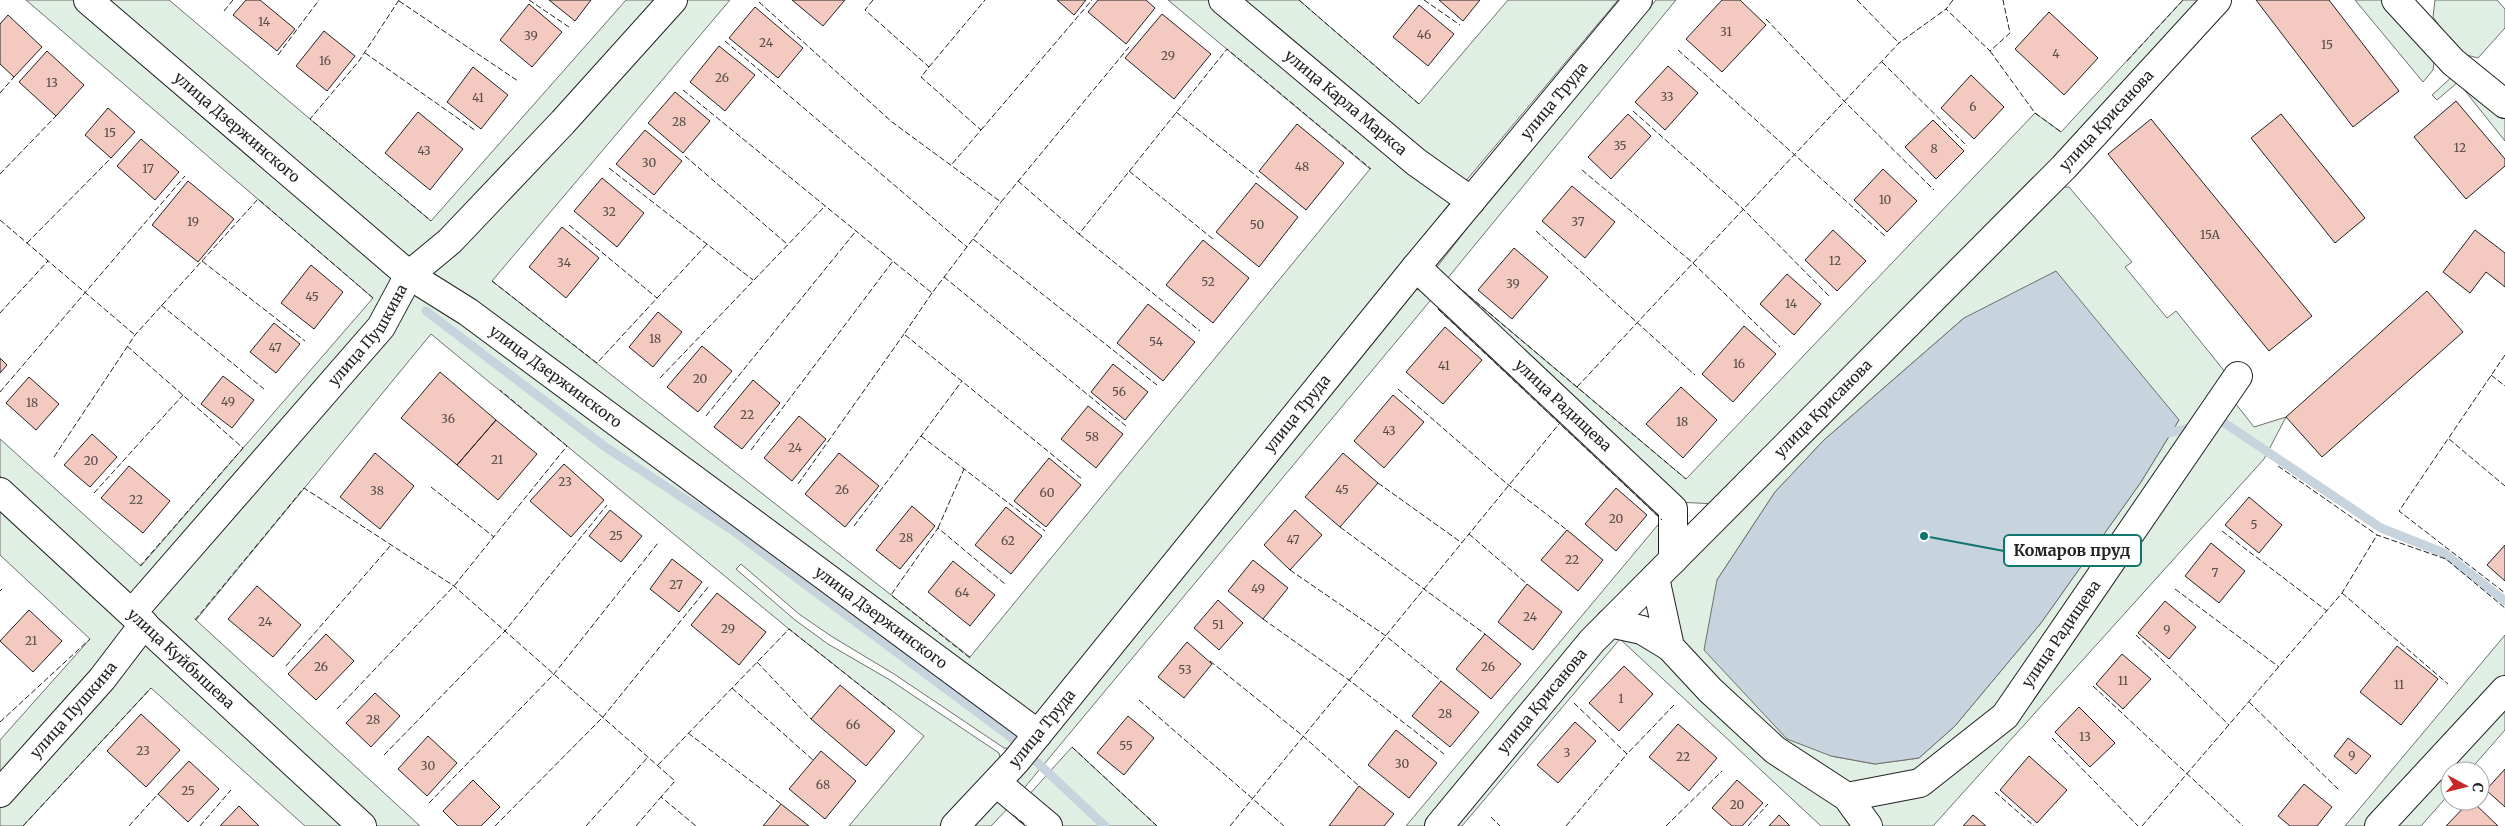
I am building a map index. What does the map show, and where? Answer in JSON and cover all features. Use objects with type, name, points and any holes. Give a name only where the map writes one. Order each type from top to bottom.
[{"type":"street","name":"улица Дзержинского","points":[[88,0],[409,275],[468,312],[1038,734]]},
{"type":"street","name":"улица Пушкина","points":[[0,793],[102,679],[138,618],[381,327],[409,275],[450,241],[563,122],[673,0]]},
{"type":"street","name":"улица Карла Маркса","points":[[1223,0],[1416,162],[1471,201]]},
{"type":"street","name":"улица Труда","points":[[955,826],[997,783],[1038,734],[1416,267],[1638,0]]},
{"type":"street","name":"улица Крисанова","points":[[1439,826],[1592,641],[2064,167],[2217,0]]},
{"type":"street","points":[[2408,5],[2453,62],[2505,104]]},
{"type":"street","name":"улица Радищева","points":[[1416,267],[1673,509]]},
{"type":"street","name":"улица Радищева","points":[[1847,797],[1920,783],[2005,716],[2238,376]]},
{"type":"street","name":"улица Куйбышева","points":[[0,492],[362,826]]},
{"type":"street","points":[[1670,647],[1664,569],[1673,509],[1718,515]]},
{"type":"street","points":[[1610,623],[1642,630],[1670,647],[1710,690],[1775,750],[1847,797],[1868,826]]},
{"type":"street","points":[[2379,826],[2505,690]]},
{"type":"street","points":[[997,783],[1048,826]]},
{"type":"green space","points":[[26,0],[78,0],[396,274],[377,325],[130,596],[0,476],[0,439],[141,566],[373,298]]},
{"type":"green space","points":[[100,0],[169,0],[431,221],[626,0],[666,0],[414,262]]},
{"type":"green space","points":[[680,0],[730,0],[492,281],[970,657],[1370,169],[1168,0],[1212,0],[1438,186],[1450,203],[1037,717],[424,271]]},
{"type":"green space","points":[[1237,0],[1299,0],[1419,104],[1508,0],[1618,0],[1465,182],[1447,171]]},
{"type":"green space","points":[[1656,0],[1676,0],[1442,285],[1437,267],[1482,209]]},
{"type":"green space","points":[[2183,0],[2203,0],[2058,164],[1717,504],[1676,502],[1449,293],[1456,285],[1686,479],[2035,113],[2061,132]]},
{"type":"green space","points":[[2355,0],[2385,0],[2435,55],[2433,70],[2423,82]]},
{"type":"green space","points":[[2435,0],[2497,0],[2505,9],[2505,28],[2478,58],[2459,53],[2433,17]]},
{"type":"green space","points":[[2454,75],[2505,117],[2505,141],[2458,82],[2437,100],[2432,95]]},
{"type":"green space","points":[[2054,187],[2069,187],[2132,262],[2125,267],[2167,318],[2176,311],[2230,378],[1999,711],[1916,777],[1845,788],[1779,747],[1677,641],[1666,584]],"holes":[[[1964,318],[2179,420],[2141,482],[2041,623],[1955,726],[1919,758],[1875,764],[1831,756],[1717,580],[1775,492],[1824,440]]]},
{"type":"green space","points":[[411,289],[419,290],[1022,736],[1011,749],[1004,748],[894,674],[831,636],[799,614],[741,564],[736,569],[795,620],[828,644],[890,680],[999,753],[1001,761],[940,826],[849,826],[924,736],[789,629],[431,334],[196,620],[420,826],[377,826],[148,613]]},
{"type":"green space","points":[[1416,289],[1435,295],[1020,793],[1015,781]]},
{"type":"green space","points":[[1442,303],[1667,513],[1666,558],[1432,826],[1406,826],[1662,520],[1438,309]]},
{"type":"green space","points":[[2232,399],[2254,427],[2286,417],[2264,459],[1933,826],[1879,826],[1859,800],[2009,721]]},
{"type":"green space","points":[[0,508],[131,629],[0,784],[0,740],[90,639],[0,555]]},
{"type":"green space","points":[[1613,629],[1641,634],[1842,801],[1860,826],[1821,826],[1620,639],[1462,826],[1446,826]]},
{"type":"green space","points":[[2505,635],[2505,681],[2372,826],[2345,826]]},
{"type":"green space","points":[[144,639],[347,826],[305,826],[151,688],[23,826],[0,826],[0,803]]},
{"type":"green space","points":[[2505,700],[2505,730],[2478,761],[2448,761]]},
{"type":"green space","points":[[1072,747],[1157,826],[1060,826],[1026,798]]},
{"type":"green space","points":[[2440,770],[2440,804],[2421,826],[2388,826]]},
{"type":"green space","points":[[999,798],[1012,804],[991,826],[972,826]]},
{"type":"shaded area","points":[[2056,271],[2179,420],[2141,482],[2041,623],[1955,726],[1919,758],[1875,764],[1831,756],[1787,739],[1704,650],[1717,580],[1775,492],[1824,440],[1964,318]]},
{"type":"building","points":[[246,0],[260,0],[295,29],[277,51],[233,15]]},
{"type":"building","points":[[549,0],[591,0],[575,21]]},
{"type":"building","points":[[792,0],[845,0],[823,26]]},
{"type":"building","points":[[1057,0],[1086,0],[1074,15]]},
{"type":"building","points":[[1098,0],[1146,0],[1155,8],[1126,44],[1088,12]]},
{"type":"building","points":[[1439,0],[1480,0],[1463,21]]},
{"type":"building","points":[[1722,0],[1740,0],[1766,25],[1722,72],[1686,39]]},
{"type":"building","points":[[2256,0],[2329,0],[2399,91],[2353,127]]},
{"type":"building","points":[[529,4],[562,32],[532,67],[500,40]]},
{"type":"building","points":[[1419,5],[1454,34],[1428,66],[1393,37]]},
{"type":"building","points":[[755,7],[803,48],[778,78],[729,38]]},
{"type":"building","points":[[2049,12],[2098,58],[2064,95],[2015,49]]},
{"type":"building","points":[[1162,14],[1211,54],[1174,99],[1125,58]]},
{"type":"building","points":[[8,15],[42,47],[14,77],[0,64],[0,24]]},
{"type":"building","points":[[324,31],[355,56],[327,91],[296,66]]},
{"type":"building","points":[[719,46],[755,75],[725,111],[690,82]]},
{"type":"building","points":[[47,51],[84,85],[56,116],[19,82]]},
{"type":"building","points":[[1668,66],[1698,93],[1665,130],[1635,102]]},
{"type":"building","points":[[473,67],[508,95],[481,129],[447,102]]},
{"type":"building","points":[[1971,75],[2004,107],[1974,139],[1941,108]]},
{"type":"building","points":[[675,92],[710,121],[683,153],[648,123]]},
{"type":"building","points":[[2456,101],[2505,159],[2505,166],[2466,199],[2414,137]]},
{"type":"building","points":[[108,108],[135,132],[111,158],[85,135]]},
{"type":"building","points":[[418,112],[463,149],[430,190],[385,153]]},
{"type":"building","points":[[1628,114],[1651,136],[1611,179],[1588,157]]},
{"type":"building","points":[[2281,114],[2365,218],[2335,243],[2251,138]]},
{"type":"building","points":[[2151,119],[2312,316],[2269,351],[2108,154]]},
{"type":"building","points":[[1933,120],[1964,151],[1936,179],[1905,147]]},
{"type":"building","points":[[1297,124],[1344,163],[1306,210],[1259,171]]},
{"type":"building","points":[[645,130],[682,161],[654,195],[616,164]]},
{"type":"building","points":[[141,139],[179,172],[155,200],[117,166]]},
{"type":"building","points":[[1883,169],[1917,201],[1887,232],[1854,200]]},
{"type":"building","points":[[602,178],[644,213],[617,247],[574,211]]},
{"type":"building","points":[[188,181],[234,219],[198,262],[152,225]]},
{"type":"building","points":[[1256,183],[1298,217],[1259,267],[1216,232]]},
{"type":"building","points":[[1572,186],[1615,222],[1585,258],[1542,221]]},
{"type":"building","points":[[562,227],[599,258],[566,298],[529,267]]},
{"type":"building","points":[[1833,230],[1866,261],[1837,291],[1805,260]]},
{"type":"building","points":[[2475,230],[2505,253],[2505,287],[2486,272],[2470,293],[2443,272]]},
{"type":"building","points":[[1203,240],[1249,278],[1213,323],[1166,285]]},
{"type":"building","points":[[1514,248],[1548,277],[1512,319],[1478,290]]},
{"type":"building","points":[[311,265],[343,292],[314,329],[281,303]]},
{"type":"building","points":[[1787,274],[1821,304],[1794,335],[1760,304]]},
{"type":"building","points":[[2427,291],[2463,332],[2322,457],[2286,417]]},
{"type":"building","points":[[1148,304],[1195,342],[1163,381],[1117,343]]},
{"type":"building","points":[[658,312],[682,332],[653,367],[629,347]]},
{"type":"building","points":[[274,323],[300,344],[276,373],[250,352]]},
{"type":"building","points":[[1744,326],[1776,354],[1733,402],[1702,374]]},
{"type":"building","points":[[1445,327],[1482,360],[1443,404],[1406,372]]},
{"type":"building","points":[[702,346],[732,371],[698,412],[667,387]]},
{"type":"building","points":[[0,358],[7,365],[0,373]]},
{"type":"building","points":[[1113,364],[1148,392],[1125,420],[1091,392]]},
{"type":"building","points":[[440,372],[496,420],[457,465],[401,418]]},
{"type":"building","points":[[223,376],[254,400],[232,428],[201,404]]},
{"type":"building","points":[[29,377],[59,404],[36,430],[6,403]]},
{"type":"building","points":[[753,380],[780,403],[742,449],[714,427]]},
{"type":"building","points":[[1681,387],[1717,420],[1683,458],[1646,424]]},
{"type":"building","points":[[1393,395],[1424,422],[1384,468],[1354,441]]},
{"type":"building","points":[[1088,406],[1123,434],[1096,468],[1061,439]]},
{"type":"building","points":[[799,416],[826,439],[792,481],[764,458]]},
{"type":"building","points":[[496,420],[537,454],[498,500],[457,465]]},
{"type":"building","points":[[92,434],[117,457],[90,487],[64,465]]},
{"type":"building","points":[[375,453],[414,486],[380,529],[340,497]]},
{"type":"building","points":[[839,453],[879,486],[845,527],[805,494]]},
{"type":"building","points":[[1343,453],[1378,483],[1340,527],[1305,497]]},
{"type":"building","points":[[1049,458],[1081,485],[1046,527],[1014,501]]},
{"type":"building","points":[[564,464],[604,500],[571,537],[530,501]]},
{"type":"building","points":[[129,466],[170,501],[143,533],[101,498]]},
{"type":"building","points":[[1616,488],[1647,515],[1616,551],[1585,524]]},
{"type":"building","points":[[2249,497],[2282,525],[2259,553],[2225,525]]},
{"type":"building","points":[[912,506],[935,526],[900,569],[876,550]]},
{"type":"building","points":[[1006,507],[1042,536],[1011,574],[975,545]]},
{"type":"building","points":[[610,510],[642,536],[621,562],[589,536]]},
{"type":"building","points":[[1295,510],[1322,535],[1290,570],[1264,545]]},
{"type":"building","points":[[1567,530],[1603,560],[1578,591],[1541,560]]},
{"type":"building","points":[[2211,543],[2245,571],[2219,603],[2185,576]]},
{"type":"building","points":[[2505,545],[2505,581],[2487,565]]},
{"type":"building","points":[[672,559],[702,582],[679,612],[650,589]]},
{"type":"building","points":[[1253,560],[1288,588],[1263,619],[1228,591]]},
{"type":"building","points":[[953,561],[995,595],[970,626],[928,592]]},
{"type":"building","points":[[1527,584],[1562,612],[1533,650],[1498,622]]},
{"type":"building","points":[[257,586],[301,625],[273,657],[228,619]]},
{"type":"building","points":[[717,593],[766,632],[739,665],[691,625]]},
{"type":"building","points":[[1218,600],[1243,623],[1219,650],[1194,628]]},
{"type":"building","points":[[2165,601],[2196,627],[2169,659],[2138,633]]},
{"type":"building","points":[[29,610],[62,641],[33,672],[0,641]]},
{"type":"building","points":[[326,634],[354,661],[316,700],[288,674]]},
{"type":"building","points":[[1485,634],[1521,664],[1491,699],[1456,669]]},
{"type":"building","points":[[1187,642],[1212,664],[1184,698],[1158,677]]},
{"type":"building","points":[[2397,646],[2438,679],[2401,725],[2360,692]]},
{"type":"building","points":[[2122,654],[2151,679],[2123,709],[2096,684]]},
{"type":"building","points":[[1624,666],[1653,694],[1619,731],[1589,703]]},
{"type":"building","points":[[1441,681],[1479,712],[1450,747],[1412,716]]},
{"type":"building","points":[[840,685],[895,731],[866,766],[811,719]]},
{"type":"building","points":[[375,693],[400,716],[371,747],[346,723]]},
{"type":"building","points":[[2079,707],[2115,743],[2090,767],[2055,732]]},
{"type":"building","points":[[141,714],[180,750],[146,787],[107,751]]},
{"type":"building","points":[[1128,716],[1154,738],[1124,775],[1097,753]]},
{"type":"building","points":[[1575,722],[1596,741],[1558,783],[1537,765]]},
{"type":"building","points":[[1678,724],[1717,758],[1689,791],[1649,757]]},
{"type":"building","points":[[1396,730],[1437,763],[1409,798],[1368,765]]},
{"type":"building","points":[[428,736],[457,763],[427,796],[398,769]]},
{"type":"building","points":[[2348,738],[2371,756],[2356,774],[2334,756]]},
{"type":"building","points":[[821,751],[856,781],[825,819],[789,789]]},
{"type":"building","points":[[2029,756],[2067,790],[2037,823],[2000,790]]},
{"type":"building","points":[[189,761],[219,789],[188,822],[158,794]]},
{"type":"building","points":[[2505,769],[2505,807],[2490,794],[2490,786]]},
{"type":"building","points":[[473,780],[500,807],[481,826],[458,826],[443,811]]},
{"type":"building","points":[[1737,780],[1763,803],[1742,826],[1732,826],[1712,808]]},
{"type":"building","points":[[2304,784],[2332,807],[2317,826],[2290,826],[2278,816]]},
{"type":"building","points":[[1359,786],[1394,814],[1384,826],[1329,826]]},
{"type":"building","points":[[781,804],[809,826],[763,826]]},
{"type":"building","points":[[239,806],[259,826],[220,826]]},
{"type":"building","points":[[2460,811],[2482,811],[2498,826],[2446,826]]},
{"type":"building","points":[[1779,815],[1790,826],[1769,826]]},
{"type":"building","points":[[1973,815],[1986,826],[1963,826]]},
{"type":"waterway","points":[[426,311],[604,446],[735,532],[1008,735],[1105,826]]},
{"type":"waterway","points":[[2211,425],[2223,422],[2381,528],[2444,553],[2505,601]]},
{"type":"waterway","points":[[2162,434],[2196,427]]},
{"type":"fence","points":[[224,11],[233,0]]},
{"type":"fence","points":[[278,55],[319,0]]},
{"type":"fence","points":[[399,0],[359,61],[310,119],[431,221]]},
{"type":"fence","points":[[529,0],[569,27]]},
{"type":"fence","points":[[873,0],[865,10],[929,67],[921,77],[981,130],[952,164]]},
{"type":"fence","points":[[929,67],[985,0]]},
{"type":"fence","points":[[981,130],[1092,0]]},
{"type":"fence","points":[[1299,0],[1419,104]]},
{"type":"fence","points":[[1424,0],[1460,25]]},
{"type":"fence","points":[[1857,0],[1899,43]]},
{"type":"fence","points":[[1953,0],[1946,9],[1990,51],[2010,33],[2003,0]]},
{"type":"fence","points":[[2127,61],[2183,0]]},
{"type":"fence","points":[[399,1],[518,81]]},
{"type":"fence","points":[[759,2],[892,122],[1001,202],[1129,47]]},
{"type":"fence","points":[[1577,387],[1899,43],[1946,9]]},
{"type":"fence","points":[[1766,19],[1844,101],[1934,190]]},
{"type":"fence","points":[[725,41],[967,247]]},
{"type":"fence","points":[[1018,181],[1079,234],[1227,49],[1371,169]]},
{"type":"fence","points":[[1678,50],[1886,237]]},
{"type":"fence","points":[[1990,51],[2035,113],[2061,132]]},
{"type":"fence","points":[[365,53],[476,131]]},
{"type":"fence","points":[[1882,62],[1967,146]]},
{"type":"fence","points":[[0,93],[14,77]]},
{"type":"fence","points":[[683,90],[932,293],[1001,202]]},
{"type":"fence","points":[[1633,111],[1743,209],[1830,297]]},
{"type":"fence","points":[[1176,112],[1259,178]]},
{"type":"fence","points":[[0,174],[56,116]]},
{"type":"fence","points":[[685,156],[787,244]]},
{"type":"fence","points":[[27,243],[111,158]]},
{"type":"fence","points":[[609,168],[753,280]]},
{"type":"fence","points":[[1582,170],[1693,263],[1780,347]]},
{"type":"fence","points":[[1129,171],[1213,239]]},
{"type":"fence","points":[[0,392],[185,176]]},
{"type":"fence","points":[[54,457],[135,335],[258,199],[373,298]]},
{"type":"fence","points":[[660,378],[825,206]]},
{"type":"fence","points":[[0,220],[135,335]]},
{"type":"fence","points":[[569,225],[657,298]]},
{"type":"fence","points":[[706,416],[856,231]]},
{"type":"fence","points":[[1536,231],[1695,375]]},
{"type":"fence","points":[[1079,234],[1200,331]]},
{"type":"fence","points":[[973,239],[1157,385]]},
{"type":"fence","points":[[492,281],[597,363],[707,244]]},
{"type":"fence","points":[[0,313],[48,261]]},
{"type":"fence","points":[[202,261],[305,341]]},
{"type":"fence","points":[[751,450],[893,261]]},
{"type":"fence","points":[[944,277],[1126,426]]},
{"type":"fence","points":[[1456,285],[1686,479]]},
{"type":"fence","points":[[932,293],[904,334],[1082,479]]},
{"type":"fence","points":[[161,305],[264,389]]},
{"type":"fence","points":[[1438,309],[1662,520]]},
{"type":"fence","points":[[798,484],[904,334]]},
{"type":"fence","points":[[127,346],[243,448],[140,566]]},
{"type":"fence","points":[[2505,355],[2399,511],[2505,593]]},
{"type":"fence","points":[[2491,375],[2505,386]]},
{"type":"fence","points":[[854,526],[962,381]]},
{"type":"fence","points":[[1398,389],[1506,483],[1567,530]]},
{"type":"fence","points":[[337,709],[454,586],[567,446],[500,390]]},
{"type":"fence","points":[[94,493],[183,395]]},
{"type":"fence","points":[[1230,826],[1559,424]]},
{"type":"fence","points":[[921,436],[1045,531]]},
{"type":"fence","points":[[2449,439],[2505,486]]},
{"type":"fence","points":[[2278,466],[2377,535],[2446,559],[2505,608]]},
{"type":"fence","points":[[938,528],[964,469]]},
{"type":"fence","points":[[1378,483],[1462,543]]},
{"type":"fence","points":[[431,487],[494,537]]},
{"type":"fence","points":[[195,620],[304,488],[454,586],[675,781],[661,797],[696,826]]},
{"type":"fence","points":[[384,755],[505,631],[607,505]]},
{"type":"fence","points":[[1340,527],[1485,634]]},
{"type":"fence","points":[[970,658],[891,595],[938,528],[1005,584]]},
{"type":"fence","points":[[2222,531],[2327,611]]},
{"type":"fence","points":[[1469,534],[1527,584]]},
{"type":"fence","points":[[2142,826],[2342,593],[2377,535]]},
{"type":"fence","points":[[429,803],[554,674],[658,543]]},
{"type":"fence","points":[[286,666],[391,545]]},
{"type":"fence","points":[[1290,570],[1386,636],[1441,681]]},
{"type":"fence","points":[[495,826],[603,717],[709,586]]},
{"type":"fence","points":[[2175,589],[2279,667]]},
{"type":"fence","points":[[2342,593],[2448,684]]},
{"type":"fence","points":[[1263,619],[1349,680],[1444,754]]},
{"type":"fence","points":[[658,765],[789,629],[891,710]]},
{"type":"fence","points":[[2136,635],[2229,725]]},
{"type":"fence","points":[[0,722],[90,639]]},
{"type":"fence","points":[[1210,661],[1303,736],[1359,786]]},
{"type":"fence","points":[[757,662],[811,719]]},
{"type":"fence","points":[[2093,686],[2243,826]]},
{"type":"fence","points":[[23,826],[151,688]]},
{"type":"fence","points":[[732,688],[813,760]]},
{"type":"fence","points":[[1139,700],[1284,826]]},
{"type":"fence","points":[[2249,702],[2340,791]]},
{"type":"fence","points":[[1574,703],[1627,754],[1674,705]]},
{"type":"fence","points":[[688,733],[781,804]]},
{"type":"fence","points":[[2052,738],[2138,826]]},
{"type":"fence","points":[[1072,747],[1157,826]]},
{"type":"fence","points":[[1566,826],[1627,754]]},
{"type":"fence","points":[[586,826],[648,757]]},
{"type":"fence","points":[[1666,826],[1722,771]]},
{"type":"fence","points":[[200,826],[231,790]]},
{"type":"fence","points":[[1995,792],[2034,826]]},
{"type":"fence","points":[[129,826],[158,794]]},
{"type":"fence","points":[[636,826],[661,797]]},
{"type":"fence","points":[[1748,826],[1768,804]]},
{"type":"fence","points":[[1013,815],[1027,826]]},
{"type":"fence","points":[[1491,817],[1500,826]]},
{"type":"place","name":"Комаров пруд","points":[[1924,536]]}]
